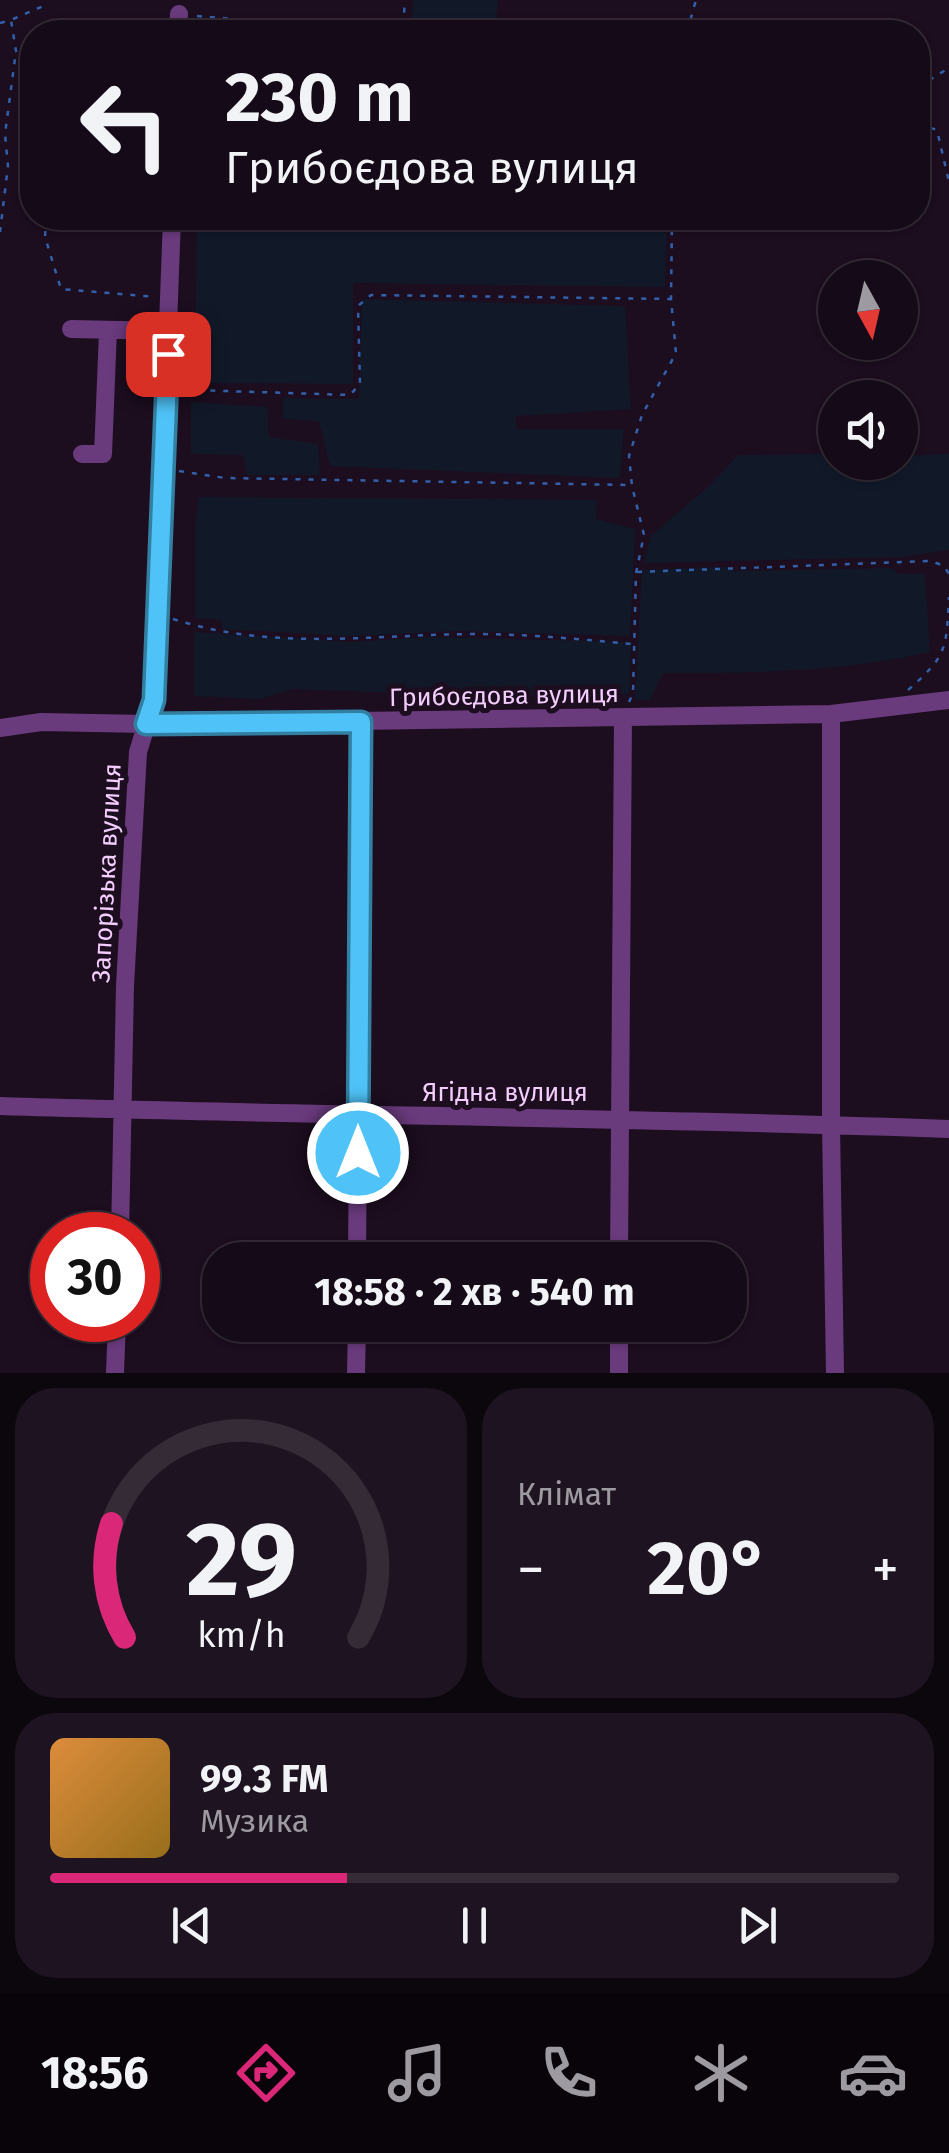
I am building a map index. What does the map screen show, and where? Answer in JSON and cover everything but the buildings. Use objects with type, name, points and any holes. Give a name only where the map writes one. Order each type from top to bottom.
[{"type":"street","name":"Запорізька вулиця","points":[[121,1212],[124,986],[138,752],[154,700],[172,230]]},
{"type":"street","points":[[71,330],[168,331]]},
{"type":"street","points":[[82,454],[102,454],[108,331]]},
{"type":"street","name":"Грибоєдова вулиця","points":[[0,728],[42,722],[361,722],[832,714],[949,700]]},
{"type":"street","points":[[832,714],[830,1125],[835,1373]]},
{"type":"street","points":[[620,1242],[623,719]]},
{"type":"street","points":[[357,1242],[361,722]]},
{"type":"street","name":"Ягідна вулиця","points":[[0,1106],[358,1117],[620,1117],[949,1129]]},
{"type":"street","points":[[115,1373],[116,1342]]},
{"type":"street","points":[[356,1373],[357,1342]]},
{"type":"street","points":[[619,1342],[619,1373]]},
{"type":"path","points":[[0,23],[48,4]]},
{"type":"path","points":[[179,12],[263,20]]},
{"type":"path","points":[[0,232],[8,166],[4,134],[16,51],[11,20]]},
{"type":"path","points":[[16,51],[20,58]]},
{"type":"path","points":[[930,128],[937,130],[949,182]]},
{"type":"path","points":[[45,230],[62,289],[170,298]]},
{"type":"path","points":[[623,719],[632,692],[636,572],[644,535],[629,456],[642,414],[676,353],[671,298],[672,230]]},
{"type":"path","points":[[168,354],[187,360],[192,390],[350,395],[360,384],[358,306],[371,295],[671,298]]},
{"type":"path","points":[[163,469],[225,478],[632,486]]},
{"type":"path","points":[[636,572],[930,561],[944,566],[949,574]]},
{"type":"path","points":[[888,707],[930,671],[946,650],[949,597]]},
{"type":"path","points":[[158,614],[210,630],[297,641],[471,634],[634,644]]},
{"type":"shaded area","points":[[413,0],[498,0],[496,20],[412,18]]},
{"type":"shaded area","points":[[197,230],[667,230],[665,287],[353,283],[353,384],[195,383]]},
{"type":"shaded area","points":[[362,299],[625,306],[631,409],[516,416],[516,429],[624,429],[620,478],[330,466],[319,421],[283,419],[283,398],[359,399]]},
{"type":"shaded area","points":[[191,402],[267,407],[269,437],[318,444],[320,475],[247,475],[243,455],[191,454]]},
{"type":"shaded area","points":[[818,454],[818,480],[918,480],[918,455],[949,454],[949,550],[900,557],[644,563],[650,537],[738,455]]},
{"type":"shaded area","points":[[199,497],[597,500],[596,519],[635,529],[630,636],[459,631],[347,636],[222,629],[221,620],[195,618],[195,526]]},
{"type":"shaded area","points":[[722,567],[734,571],[892,568],[898,574],[925,574],[930,652],[830,667],[663,673],[650,700],[635,700],[642,570]]},
{"type":"shaded area","points":[[194,632],[350,642],[427,637],[631,642],[629,694],[550,700],[479,692],[293,689],[259,699],[194,696]]},
{"type":"route","points":[[168,354],[154,700],[146,724],[361,722],[358,1153]]}]
